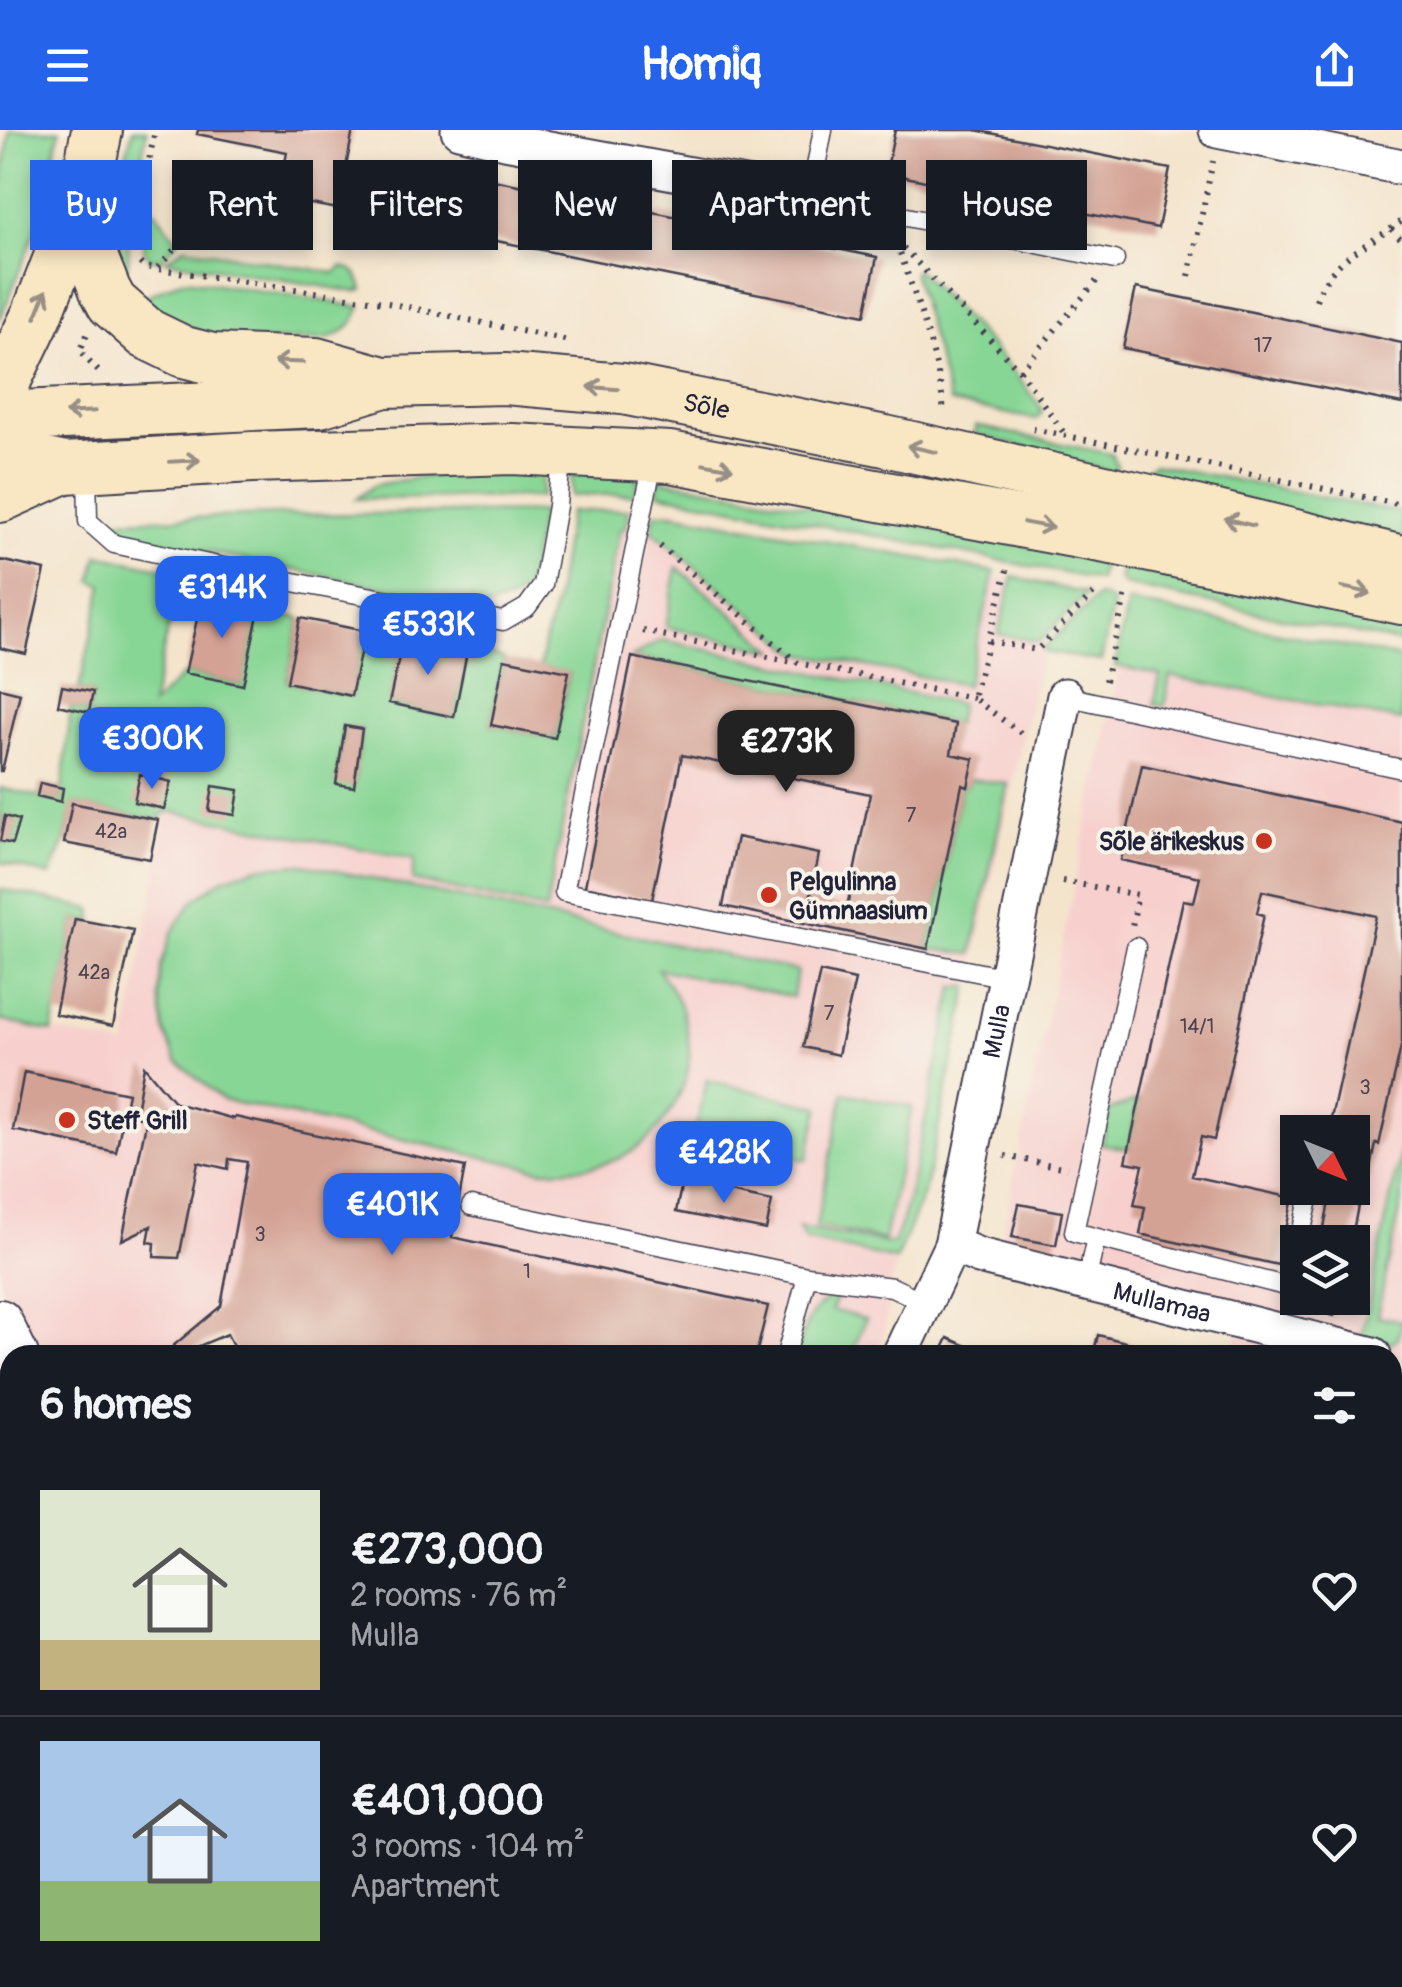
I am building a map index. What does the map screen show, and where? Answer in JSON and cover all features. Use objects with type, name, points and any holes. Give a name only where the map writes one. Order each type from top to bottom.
[{"type":"main road","points":[[91,160],[97,130]]},
{"type":"main road","points":[[0,392],[62,250]]},
{"type":"main road","points":[[91,250],[112,303],[147,334],[184,352],[212,358],[316,363],[384,382]]},
{"type":"main road","name":"Sõle","points":[[0,416],[318,402],[384,382],[505,379],[623,390],[885,441],[1402,561]]},
{"type":"main road","points":[[364,453],[498,425],[664,430],[675,418],[677,400]]},
{"type":"main road","points":[[0,429],[76,467]]},
{"type":"main road","points":[[0,454],[76,467],[512,449],[654,456],[1116,540],[1402,599]]},
{"type":"main road","points":[[0,497],[76,467]]},
{"type":"street","points":[[459,130],[672,172]]},
{"type":"street","points":[[1221,130],[1402,167]]},
{"type":"street","name":"Mulla","points":[[905,1345],[952,1246],[1064,696]]},
{"type":"street","name":"Mullamaa","points":[[952,1246],[1086,1282],[1291,1345]]},
{"type":"street","points":[[0,1322],[12,1345]]},
{"type":"lane","points":[[817,160],[823,130]]},
{"type":"lane","points":[[906,218],[1114,260]]},
{"type":"lane","points":[[76,467],[88,521],[114,544],[503,621],[527,607],[543,584],[557,506],[561,450]]},
{"type":"lane","points":[[654,456],[564,892],[1007,978]]},
{"type":"lane","points":[[1064,696],[1402,768]]},
{"type":"lane","points":[[1136,947],[1074,1232],[1280,1285]]},
{"type":"lane","points":[[471,1206],[807,1276],[892,1287],[924,1302]]},
{"type":"lane","points":[[1086,1282],[1096,1238]]},
{"type":"lane","points":[[789,1345],[807,1276]]},
{"type":"path","points":[[154,130],[135,256],[144,267],[383,302]]},
{"type":"path","points":[[1189,276],[1221,130]]},
{"type":"path","points":[[1316,300],[1322,284],[1338,264],[1402,221]]},
{"type":"path","points":[[1390,230],[1402,240]]},
{"type":"path","points":[[157,269],[174,250]]},
{"type":"path","points":[[899,250],[927,335],[944,412]]},
{"type":"path","points":[[906,250],[1020,370],[1064,434]]},
{"type":"path","points":[[1020,370],[1114,260]]},
{"type":"path","points":[[93,320],[80,352],[108,382]]},
{"type":"path","points":[[1136,450],[1402,505]]},
{"type":"path","points":[[638,528],[798,663]]},
{"type":"path","points":[[988,641],[1038,650],[1098,589]]},
{"type":"path","points":[[1099,704],[1126,594]]},
{"type":"path","points":[[619,626],[973,698]]},
{"type":"path","points":[[1062,881],[1138,894],[1129,946],[1136,947]]},
{"type":"path","points":[[1004,1156],[1088,1172]]},
{"type":"shaded area","name":"Pelgulinna Gümnaasium","points":[[675,510],[1055,589],[925,1189],[896,1260],[884,1332],[878,1345],[232,1345],[226,1334],[205,1345],[31,1345],[0,1282],[0,1020],[126,1046],[167,811],[415,859],[412,880],[546,909],[624,511]]},
{"type":"shaded area","points":[[1131,611],[1402,666],[1402,1345],[1234,1345],[1246,1310],[1000,1244]]},
{"type":"green space","points":[[10,130],[60,130],[53,160],[30,160],[30,244],[0,320],[0,198]]},
{"type":"green space","points":[[133,130],[147,130],[141,160],[125,160]]},
{"type":"green space","points":[[152,212],[172,233],[172,247],[160,260],[151,259],[144,251],[152,250]]},
{"type":"green space","points":[[118,250],[129,250],[124,272]]},
{"type":"green space","points":[[180,250],[201,250],[335,273],[342,267],[357,274],[363,290],[356,292],[166,260]]},
{"type":"green space","points":[[916,269],[1028,390],[1042,409],[1035,419],[950,403],[913,272]]},
{"type":"green space","points":[[181,280],[361,307],[343,332],[327,339],[214,340],[136,301]]},
{"type":"green space","points":[[976,426],[1111,454],[1117,466],[1115,473],[975,434]]},
{"type":"green space","points":[[1154,464],[1402,513],[1402,543],[1144,478]]},
{"type":"green space","points":[[542,470],[541,497],[356,499],[375,485],[438,474]]},
{"type":"green space","points":[[572,472],[638,476],[636,494],[571,496]]},
{"type":"green space","points":[[658,479],[1103,558],[1099,580],[658,493]]},
{"type":"green space","points":[[629,509],[626,528],[620,529],[546,910],[412,880],[415,859],[168,811],[158,820],[73,804],[64,843],[50,876],[0,862],[0,841],[12,844],[18,820],[5,816],[0,834],[0,788],[61,801],[71,708],[89,712],[93,693],[79,689],[103,585],[92,581],[98,555],[181,572],[151,706],[185,673],[242,685],[259,610],[300,618],[287,682],[351,696],[365,631],[384,632],[403,639],[389,703],[454,717],[467,652],[489,653],[504,659],[491,725],[555,738],[569,673],[540,667],[555,604],[569,512]],"holes":[[[344,727],[362,729],[354,786],[336,783]]]},
{"type":"green space","points":[[542,512],[527,585],[515,598],[486,608],[245,560],[118,531],[111,525],[118,520],[278,515]]},
{"type":"green space","points":[[655,513],[995,572],[966,685],[798,653],[652,531]]},
{"type":"green space","points":[[1124,563],[1402,618],[1402,643],[1124,585],[1119,579]]},
{"type":"green space","points":[[677,567],[776,651],[666,627]]},
{"type":"green space","points":[[1013,577],[1087,594],[1039,642],[998,634]]},
{"type":"green space","points":[[1098,596],[1113,604],[1101,661],[1043,652],[1044,648]]},
{"type":"green space","points":[[1128,602],[1402,658],[1402,721],[1170,676],[1164,706],[1154,705],[1160,675],[1115,666]]},
{"type":"green space","points":[[662,640],[960,704],[956,724],[632,657]]},
{"type":"green space","points":[[970,779],[1008,784],[972,954],[928,949],[962,785],[968,786]]},
{"type":"green space","points":[[304,864],[797,971],[793,997],[658,969],[678,1001],[686,1028],[689,1056],[683,1086],[661,1125],[647,1140],[618,1159],[583,1168],[542,1170],[223,1100],[176,1060],[164,1030],[159,997],[161,967],[172,932],[193,901],[224,878],[258,867]]},
{"type":"green space","points":[[0,889],[92,909],[93,922],[75,919],[52,1032],[0,1020]]},
{"type":"green space","points":[[954,987],[969,987],[925,1189],[896,1260],[805,1240],[798,1228],[893,1244],[910,1189]]},
{"type":"green space","points":[[707,1080],[820,1107],[807,1160],[694,1134]]},
{"type":"green space","points":[[844,1093],[912,1107],[884,1240],[816,1226]]},
{"type":"green space","points":[[1139,1100],[1129,1149],[1102,1144],[1109,1110]]},
{"type":"green space","points":[[1402,1144],[1402,1202],[1377,1316],[1402,1321],[1398,1338],[1387,1345],[1361,1338],[1366,1315],[1370,1315],[1370,1295]]},
{"type":"green space","points":[[837,1296],[831,1310],[866,1319],[855,1345],[799,1345],[815,1311]]},
{"type":"building","points":[[198,130],[353,130],[347,160],[333,160],[333,208],[313,204],[313,160],[286,160],[287,152],[197,134]]},
{"type":"building","points":[[895,130],[975,130],[1170,169],[1158,228],[1087,214],[1087,160],[926,160],[926,181],[906,177],[906,160],[889,160]]},
{"type":"building","points":[[498,181],[518,185],[518,245],[498,241]]},
{"type":"building","points":[[652,212],[672,216],[672,250],[842,250],[877,257],[865,315],[541,250],[652,250]]},
{"type":"building","points":[[1136,288],[1402,343],[1402,404],[1123,348]]},
{"type":"building","points":[[0,560],[45,570],[26,654],[0,648]]},
{"type":"building","points":[[202,597],[259,610],[243,685],[185,673]]},
{"type":"building","points":[[300,618],[365,631],[351,696],[287,682]]},
{"type":"building","points":[[403,639],[467,652],[454,717],[389,703]]},
{"type":"building","name":"Pelgulinna Gümnaasium","points":[[632,657],[956,724],[951,754],[974,759],[968,787],[962,785],[928,949],[723,906],[737,837],[819,854],[810,899],[847,907],[870,794],[682,755],[652,900],[585,886]]},
{"type":"building","points":[[504,659],[569,672],[555,738],[491,725]]},
{"type":"building","points":[[62,686],[93,692],[89,712],[58,705]]},
{"type":"building","points":[[0,688],[20,693],[2,771],[0,771]]},
{"type":"building","points":[[345,726],[362,729],[354,787],[336,784]]},
{"type":"building","points":[[1142,765],[1402,822],[1402,1042],[1370,1174],[1370,1115],[1332,1115],[1376,916],[1262,891],[1257,913],[1264,915],[1214,1140],[1201,1137],[1192,1176],[1280,1195],[1280,1205],[1291,1205],[1287,1225],[1280,1225],[1278,1265],[1140,1234],[1145,1207],[1134,1205],[1143,1165],[1126,1162],[1183,900],[1194,902],[1200,877],[1121,860]]},
{"type":"building","points":[[140,774],[171,782],[164,809],[134,802]]},
{"type":"building","points":[[40,783],[63,788],[61,802],[37,796]]},
{"type":"building","points":[[213,786],[239,790],[235,815],[209,811]]},
{"type":"building","points":[[72,803],[158,820],[150,859],[64,843]]},
{"type":"building","points":[[5,816],[19,820],[12,844],[0,841]]},
{"type":"building","points":[[75,919],[133,930],[113,1026],[55,1014]]},
{"type":"building","points":[[820,972],[855,980],[838,1055],[803,1047]]},
{"type":"building","points":[[144,1066],[175,1103],[465,1167],[452,1237],[768,1306],[758,1345],[233,1345],[227,1334],[201,1345],[174,1345],[221,1306],[247,1162],[229,1159],[228,1169],[198,1162],[179,1258],[154,1257],[155,1243],[148,1242],[151,1226],[122,1240],[147,1118],[135,1116]]},
{"type":"building","points":[[24,1072],[128,1093],[116,1152],[13,1130]]},
{"type":"building","points":[[682,1182],[772,1201],[766,1230],[676,1212]]},
{"type":"building","points":[[1019,1204],[1062,1212],[1056,1245],[1012,1237]]},
{"type":"building","points":[[1329,1205],[1358,1205],[1354,1225],[1324,1225]]},
{"type":"building","points":[[1098,1335],[1137,1345],[1096,1345]]},
{"type":"building","points":[[948,1338],[964,1345],[945,1345]]},
{"type":"place","name":"Sõle ärikeskus","points":[[1264,841]]},
{"type":"place","name":"Pelgulinna Gümnaasium","points":[[769,895]]},
{"type":"place","name":"Steff Grill","points":[[67,1120]]}]
